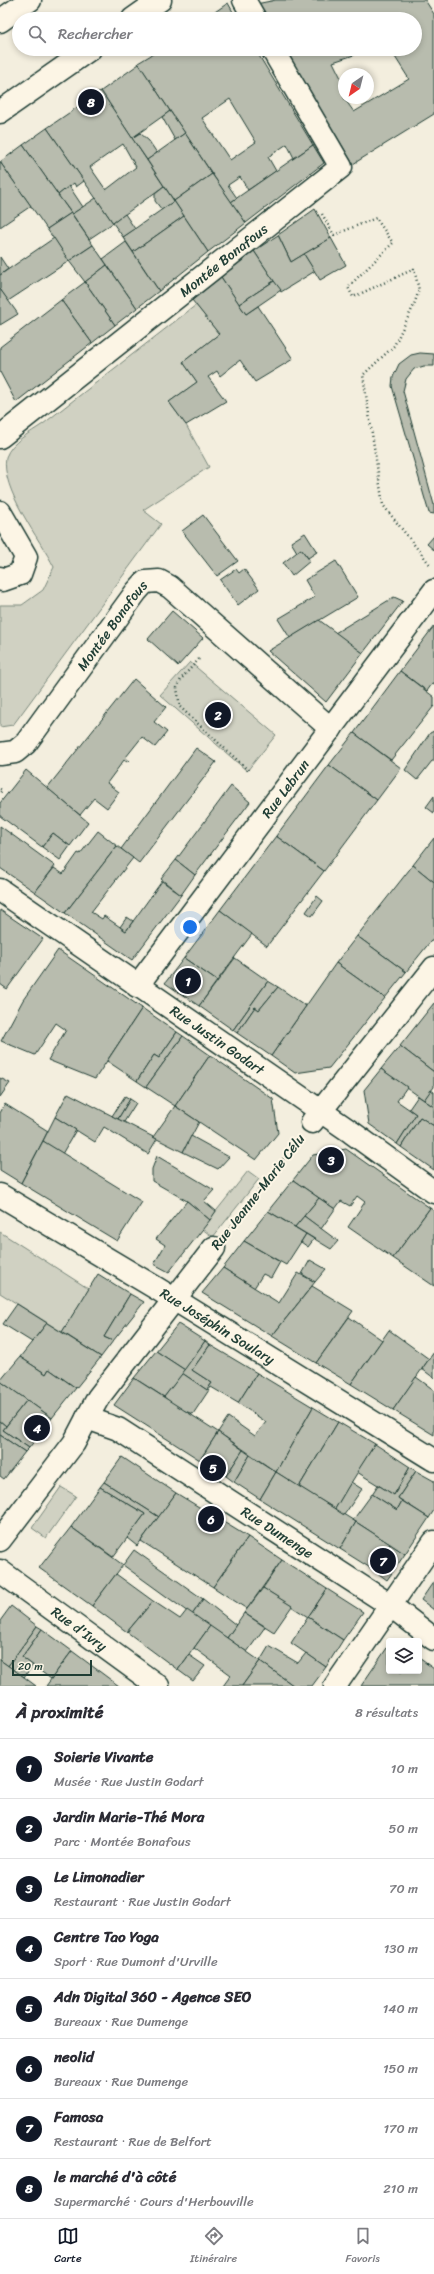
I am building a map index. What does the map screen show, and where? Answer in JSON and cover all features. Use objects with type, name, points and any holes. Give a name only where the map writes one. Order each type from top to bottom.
[{"type":"street","points":[[143,12],[160,0]]},
{"type":"street","points":[[244,0],[251,12]]},
{"type":"street","points":[[13,12],[28,1]]},
{"type":"street","points":[[0,21],[12,12]]},
{"type":"street","points":[[0,112],[80,56]]},
{"type":"street","name":"Montée Bonafous","points":[[0,437],[341,167],[276,56]]},
{"type":"street","points":[[0,512],[26,557],[20,574],[3,580],[0,578]]},
{"type":"street","name":"Montée Bonafous","points":[[0,754],[15,752],[26,743],[136,592],[145,582],[159,581],[170,587],[331,729]]},
{"type":"street","name":"Rue Lebrun","points":[[136,986],[434,591]]},
{"type":"street","name":"Rue Justin Godart","points":[[0,890],[316,1116],[434,1192]]},
{"type":"street","points":[[316,1116],[434,968]]},
{"type":"street","name":"Rue Joséphin Soulary","points":[[0,1195],[434,1460]]},
{"type":"street","name":"Rue Jeanne-Marie Célu","points":[[0,1540],[74,1443],[98,1398],[214,1248]]},
{"type":"street","name":"Rue Dumenge","points":[[87,1418],[118,1429],[390,1605],[434,1639]]},
{"type":"street","points":[[335,1686],[434,1542]]},
{"type":"street","name":"Rue d'Ivry","points":[[0,1571],[158,1686]]},
{"type":"path","points":[[320,210],[334,235],[376,218],[392,243],[348,287],[352,297],[414,269],[418,290],[414,306],[394,346],[363,375],[383,505],[434,570]]},
{"type":"path","points":[[199,659],[181,679],[177,688],[180,707],[249,770]]},
{"type":"path","points":[[0,789],[2,790],[0,793]]},
{"type":"path","name":"Rue Jeanne-Marie Célu","points":[[214,1248],[316,1116]]},
{"type":"shaded area","points":[[196,305],[219,334],[183,362],[197,382],[169,402],[186,425],[209,467],[143,510],[161,524],[13,725],[0,727],[0,605],[22,605],[43,590],[54,567],[22,514],[15,498],[9,484],[6,470],[6,457],[12,446],[22,438],[43,424]]},
{"type":"shaded area","points":[[190,662],[276,735],[247,771],[160,695]]},
{"type":"shaded area","points":[[248,1171],[259,1179],[213,1237],[202,1229]]},
{"type":"shaded area","points":[[0,1232],[89,1289],[62,1332],[0,1293]]},
{"type":"shaded area","points":[[61,1487],[76,1496],[46,1538],[32,1528]]},
{"type":"building","points":[[276,0],[425,0],[434,14],[434,114],[353,164],[289,56],[351,56],[333,62],[338,72],[338,104],[348,104],[354,112],[367,104],[374,104],[374,100],[409,79],[394,56],[422,56],[422,12],[262,12],[256,4]]},
{"type":"building","points":[[228,3],[233,12],[215,12]]},
{"type":"building","points":[[150,56],[259,56],[313,145],[294,158],[287,144],[268,157],[276,171],[248,190],[240,177],[228,185],[237,198],[231,202],[138,63]],"holes":[[[230,99],[256,142],[230,160],[202,118]]]},
{"type":"building","points":[[139,64],[170,111],[132,138],[101,91]]},
{"type":"building","points":[[101,91],[164,186],[113,223],[47,128]],"holes":[[[123,144],[136,167],[106,190],[90,167]]]},
{"type":"building","points":[[170,111],[185,133],[175,140],[162,117]]},
{"type":"building","points":[[47,128],[84,181],[76,187],[74,183],[58,195],[23,145]]},
{"type":"building","points":[[140,133],[149,141],[157,153],[147,160],[132,138]]},
{"type":"building","points":[[185,133],[212,174],[174,201],[147,160]]},
{"type":"building","points":[[23,145],[71,213],[47,229],[0,162]]},
{"type":"building","points":[[313,145],[324,163],[246,223],[231,202]]},
{"type":"building","points":[[0,162],[31,206],[0,227]]},
{"type":"building","points":[[212,174],[246,223],[208,252],[174,201]]},
{"type":"building","points":[[69,186],[83,207],[72,214],[58,195]]},
{"type":"building","points":[[164,186],[174,201],[162,210],[155,201],[155,193]]},
{"type":"building","points":[[96,198],[113,223],[89,239],[72,214]]},
{"type":"building","points":[[174,201],[184,216],[133,252],[123,237]]},
{"type":"building","points":[[315,209],[331,238],[291,262],[278,235]]},
{"type":"building","points":[[71,213],[93,245],[69,261],[47,229]]},
{"type":"building","points":[[125,214],[135,229],[123,237],[113,223]]},
{"type":"building","points":[[184,216],[208,252],[159,291],[133,252]]},
{"type":"building","points":[[278,235],[291,262],[304,254],[315,271],[281,292],[254,251]]},
{"type":"building","points":[[54,238],[69,261],[8,301],[0,289],[0,275]]},
{"type":"building","points":[[331,238],[346,265],[320,280],[304,254]]},
{"type":"building","points":[[126,242],[159,291],[137,308],[103,259]]},
{"type":"building","points":[[93,245],[107,265],[85,282],[69,261]]},
{"type":"building","points":[[254,251],[274,281],[239,304],[221,277]]},
{"type":"building","points":[[0,257],[8,269],[0,275]]},
{"type":"building","points":[[107,265],[137,308],[115,325],[85,282]]},
{"type":"building","points":[[221,277],[246,314],[258,306],[293,359],[255,382],[240,360],[220,376],[217,371],[208,377],[226,401],[186,425],[169,402],[197,382],[183,362],[219,334],[192,300]]},
{"type":"building","points":[[274,281],[281,290],[246,314],[239,304]]},
{"type":"building","points":[[85,282],[115,325],[92,343],[61,300]]},
{"type":"building","points":[[0,289],[18,314],[0,325]]},
{"type":"building","points":[[61,300],[92,343],[16,402],[0,372],[0,347]]},
{"type":"building","points":[[420,353],[434,354],[434,366],[424,366],[414,369],[406,379],[403,391],[434,505],[434,514],[429,513],[392,386],[393,377],[399,364],[411,355]]},
{"type":"building","points":[[203,515],[238,561],[217,576],[182,531]]},
{"type":"building","points":[[305,533],[317,552],[308,558],[301,549],[297,552],[291,542]]},
{"type":"building","points":[[434,536],[434,550],[427,544]]},
{"type":"building","points":[[301,549],[310,561],[292,576],[283,563]]},
{"type":"building","points":[[336,561],[358,597],[290,638],[278,619],[315,597],[305,580]]},
{"type":"building","points":[[236,569],[239,573],[244,569],[259,589],[238,605],[220,580]]},
{"type":"building","points":[[394,597],[403,601],[363,653],[335,633]]},
{"type":"building","points":[[172,611],[203,638],[178,666],[148,639]]},
{"type":"building","points":[[319,620],[363,653],[326,702],[268,651]]},
{"type":"building","points":[[434,626],[434,685],[432,684],[427,691],[400,671]]},
{"type":"building","points":[[400,671],[434,697],[434,706],[391,760],[354,733]]},
{"type":"building","points":[[134,679],[166,707],[154,722],[167,732],[155,747],[142,737],[126,757],[129,760],[127,762],[124,760],[107,783],[119,792],[107,808],[94,798],[80,815],[47,788]]},
{"type":"building","points":[[434,731],[434,761],[432,761],[417,780],[405,770],[430,733]]},
{"type":"building","points":[[354,733],[401,768],[377,800],[329,765]]},
{"type":"building","points":[[196,748],[216,762],[139,863],[121,849]]},
{"type":"building","points":[[329,765],[377,800],[324,871],[276,836]]},
{"type":"building","points":[[26,770],[88,822],[70,846],[53,833],[42,847],[0,816],[0,803]]},
{"type":"building","points":[[231,786],[250,802],[195,875],[176,860]]},
{"type":"building","points":[[434,796],[434,813],[426,807]]},
{"type":"building","points":[[0,826],[55,866],[35,892],[0,868]]},
{"type":"building","points":[[98,831],[117,846],[65,913],[35,892],[54,868],[63,874],[78,853],[80,854]]},
{"type":"building","points":[[53,833],[70,846],[60,860],[42,847]]},
{"type":"building","points":[[276,836],[324,871],[267,946],[220,910]]},
{"type":"building","points":[[434,838],[434,882],[413,865]]},
{"type":"building","points":[[117,846],[133,858],[91,912],[102,919],[104,916],[126,931],[162,881],[181,895],[132,960],[65,913]]},
{"type":"building","points":[[176,860],[195,875],[181,895],[161,879]]},
{"type":"building","points":[[413,865],[434,882],[434,937],[406,972],[357,936]]},
{"type":"building","points":[[317,896],[323,901],[312,916],[306,912]]},
{"type":"building","points":[[0,910],[43,939],[7,989],[0,984]]},
{"type":"building","points":[[220,910],[252,934],[217,981],[184,958]]},
{"type":"building","points":[[127,917],[133,921],[126,931],[120,927]]},
{"type":"building","points":[[357,936],[406,972],[385,998],[336,963]]},
{"type":"building","points":[[58,950],[142,1008],[95,1079],[48,1060],[66,1030],[56,1023],[35,1055],[1,1041],[23,1000]]},
{"type":"building","points":[[184,958],[217,981],[199,1006],[165,983]]},
{"type":"building","points":[[235,958],[268,981],[233,1030],[199,1006]]},
{"type":"building","points":[[336,963],[385,998],[329,1068],[295,1073],[271,1056]]},
{"type":"building","points":[[268,981],[278,987],[259,1010],[255,1007],[237,1033],[233,1030]]},
{"type":"building","points":[[278,987],[306,1006],[271,1056],[237,1033],[255,1007],[259,1010]]},
{"type":"building","points":[[434,1003],[434,1072],[400,1046]]},
{"type":"building","points":[[142,1008],[177,1032],[159,1058],[154,1055],[137,1081],[107,1061]]},
{"type":"building","points":[[177,1032],[183,1036],[146,1087],[137,1081],[154,1055],[159,1058]]},
{"type":"building","points":[[183,1036],[210,1055],[175,1106],[146,1087]]},
{"type":"building","points":[[400,1046],[434,1072],[434,1087],[424,1100],[381,1069]]},
{"type":"building","points":[[210,1055],[273,1099],[278,1133],[256,1160],[175,1106]]},
{"type":"building","points":[[381,1069],[407,1087],[397,1101],[416,1114],[397,1144],[369,1124],[364,1090]]},
{"type":"building","points":[[0,1078],[10,1083],[0,1097]]},
{"type":"building","points":[[431,1090],[434,1092],[434,1107],[424,1100]]},
{"type":"building","points":[[68,1093],[157,1139],[148,1154],[104,1127],[95,1142],[55,1117]]},
{"type":"building","points":[[125,1096],[130,1099],[118,1119],[112,1116]]},
{"type":"building","points":[[418,1096],[434,1107],[434,1126],[420,1117],[401,1147],[397,1144],[416,1114],[409,1109]]},
{"type":"building","points":[[130,1099],[136,1103],[124,1122],[118,1119]]},
{"type":"building","points":[[5,1104],[48,1131],[21,1183],[0,1170],[0,1113]]},
{"type":"building","points":[[175,1106],[199,1122],[183,1152],[153,1137]]},
{"type":"building","points":[[55,1117],[76,1130],[62,1154],[43,1141]]},
{"type":"building","points":[[420,1117],[434,1126],[434,1170],[401,1147]]},
{"type":"building","points":[[191,1136],[229,1157],[218,1169],[183,1152]]},
{"type":"building","points":[[43,1141],[142,1202],[117,1241],[21,1183]]},
{"type":"building","points":[[346,1149],[430,1208],[393,1258],[348,1227],[365,1202],[357,1196],[350,1206],[341,1201],[335,1209],[293,1180],[313,1155]]},
{"type":"building","points":[[157,1156],[214,1190],[204,1201],[216,1211],[210,1220],[187,1201],[152,1181],[152,1169]]},
{"type":"building","points":[[293,1180],[319,1198],[295,1227],[268,1211]]},
{"type":"building","points":[[319,1198],[335,1209],[321,1229],[304,1216]]},
{"type":"building","points":[[187,1201],[210,1220],[169,1272],[154,1264],[165,1245],[156,1239]]},
{"type":"building","points":[[430,1208],[434,1211],[434,1286],[393,1258]]},
{"type":"building","points":[[268,1211],[306,1234],[286,1265],[244,1241]]},
{"type":"building","points":[[304,1216],[338,1241],[331,1249],[295,1227]]},
{"type":"building","points":[[306,1234],[314,1239],[308,1247],[301,1242]]},
{"type":"building","points":[[244,1241],[280,1262],[271,1278],[263,1274],[254,1288],[223,1268]]},
{"type":"building","points":[[310,1260],[326,1269],[315,1282],[302,1274]]},
{"type":"building","points":[[223,1268],[279,1303],[298,1273],[315,1282],[272,1336],[202,1293]]},
{"type":"building","points":[[98,1274],[130,1294],[104,1337],[113,1341],[101,1357],[62,1332]]},
{"type":"building","points":[[312,1286],[353,1311],[316,1363],[272,1336]]},
{"type":"building","points":[[130,1294],[144,1302],[113,1341],[104,1337]]},
{"type":"building","points":[[17,1304],[47,1323],[32,1342],[3,1324]]},
{"type":"building","points":[[349,1317],[382,1340],[351,1384],[316,1363]]},
{"type":"building","points":[[47,1323],[101,1357],[76,1388],[49,1369],[46,1374],[20,1357]]},
{"type":"building","points":[[178,1324],[205,1341],[185,1370],[156,1351]]},
{"type":"building","points":[[389,1330],[429,1359],[393,1410],[351,1384]]},
{"type":"building","points":[[205,1341],[210,1345],[192,1370],[212,1383],[207,1390],[182,1373]]},
{"type":"building","points":[[210,1345],[257,1373],[238,1403],[211,1387],[193,1414],[179,1409],[164,1397],[182,1373],[207,1390],[212,1383],[192,1370]]},
{"type":"building","points":[[156,1351],[185,1370],[164,1397],[134,1378]]},
{"type":"building","points":[[434,1352],[434,1378],[422,1369]]},
{"type":"building","points":[[20,1357],[46,1374],[49,1369],[76,1388],[52,1418],[0,1381]]},
{"type":"building","points":[[257,1373],[313,1407],[276,1472],[218,1432],[228,1417],[255,1436],[266,1422],[238,1403]]},
{"type":"building","points":[[416,1377],[434,1390],[434,1435],[393,1410]]},
{"type":"building","points":[[134,1378],[218,1432],[200,1460],[114,1405]]},
{"type":"building","points":[[0,1381],[27,1400],[6,1426],[0,1421]]},
{"type":"building","points":[[27,1400],[52,1418],[29,1448],[3,1430]]},
{"type":"building","points":[[313,1407],[338,1422],[299,1487],[276,1472]]},
{"type":"building","points":[[0,1421],[6,1426],[3,1430],[29,1448],[25,1452],[0,1435]]},
{"type":"building","points":[[338,1422],[375,1444],[335,1509],[299,1487]]},
{"type":"building","points":[[218,1432],[243,1450],[226,1476],[200,1460]]},
{"type":"building","points":[[0,1435],[25,1452],[4,1479],[0,1476]]},
{"type":"building","points":[[375,1444],[410,1467],[394,1495],[357,1472]]},
{"type":"building","points":[[243,1450],[250,1455],[234,1482],[226,1476]]},
{"type":"building","points":[[250,1455],[276,1472],[260,1499],[234,1482]]},
{"type":"building","points":[[122,1457],[176,1493],[159,1517],[104,1482]]},
{"type":"building","points":[[410,1467],[416,1471],[398,1498],[402,1501],[397,1510],[372,1494],[378,1485],[394,1495]]},
{"type":"building","points":[[416,1471],[434,1481],[434,1510],[429,1518],[398,1498]]},
{"type":"building","points":[[276,1472],[356,1522],[340,1549],[260,1499]]},
{"type":"building","points":[[104,1482],[159,1517],[137,1546],[127,1538],[145,1514],[100,1487]]},
{"type":"building","points":[[351,1482],[362,1489],[344,1515],[335,1509]]},
{"type":"building","points":[[100,1487],[145,1514],[113,1557],[71,1527]]},
{"type":"building","points":[[176,1493],[248,1537],[213,1587],[141,1541]]},
{"type":"building","points":[[372,1494],[397,1510],[402,1501],[429,1518],[405,1554],[353,1520]]},
{"type":"building","points":[[356,1522],[390,1544],[372,1569],[340,1549]]},
{"type":"building","points":[[71,1527],[123,1565],[92,1606],[39,1568]]},
{"type":"building","points":[[248,1537],[282,1560],[247,1609],[213,1587]]},
{"type":"building","points":[[390,1544],[405,1554],[387,1580],[372,1569]]},
{"type":"building","points":[[134,1550],[203,1599],[192,1615],[123,1565]]},
{"type":"building","points":[[282,1560],[327,1589],[308,1617],[263,1588]]},
{"type":"building","points":[[116,1574],[153,1601],[127,1632],[92,1606]]},
{"type":"building","points":[[434,1581],[434,1610],[421,1600]]},
{"type":"building","points":[[263,1588],[292,1606],[274,1632],[244,1613]]},
{"type":"building","points":[[327,1589],[363,1612],[343,1640],[308,1617]]},
{"type":"building","points":[[203,1599],[236,1625],[227,1638],[192,1615]]},
{"type":"building","points":[[153,1601],[180,1619],[187,1610],[210,1626],[178,1670],[127,1632]]},
{"type":"building","points":[[11,1606],[37,1626],[8,1666],[0,1660],[0,1621]]},
{"type":"building","points":[[244,1613],[265,1627],[247,1652],[227,1638]]},
{"type":"building","points":[[308,1617],[343,1640],[326,1667],[291,1643]]},
{"type":"building","points":[[37,1626],[42,1629],[22,1657],[33,1665],[24,1677],[8,1666]]},
{"type":"building","points":[[210,1626],[260,1661],[242,1686],[223,1686],[231,1675],[194,1648]]},
{"type":"building","points":[[42,1629],[72,1651],[51,1679],[22,1657]]},
{"type":"building","points":[[269,1646],[298,1663],[306,1653],[326,1667],[312,1686],[294,1686],[260,1661]]},
{"type":"building","points":[[386,1649],[386,1674],[422,1674],[422,1660],[434,1669],[434,1686],[361,1686]]},
{"type":"building","points":[[72,1651],[119,1686],[46,1686]]},
{"type":"building","points":[[189,1655],[205,1666],[193,1681],[178,1670]]},
{"type":"building","points":[[0,1660],[24,1677],[36,1686],[0,1686]]},
{"type":"building","points":[[260,1661],[294,1686],[242,1686]]},
{"type":"place","name":"le marché d'à côté","points":[[91,102]]},
{"type":"place","name":"Jardin Marie-Thé Mora","points":[[218,715]]},
{"type":"place","name":"Soierie Vivante","points":[[188,981]]},
{"type":"place","name":"Le Limonadier","points":[[331,1160]]},
{"type":"place","name":"Centre Tao Yoga","points":[[37,1428]]},
{"type":"place","name":"Adn Digital 360 - Agence SEO","points":[[213,1468]]},
{"type":"place","name":"neolid","points":[[211,1519]]},
{"type":"place","name":"Famosa","points":[[383,1561]]}]
